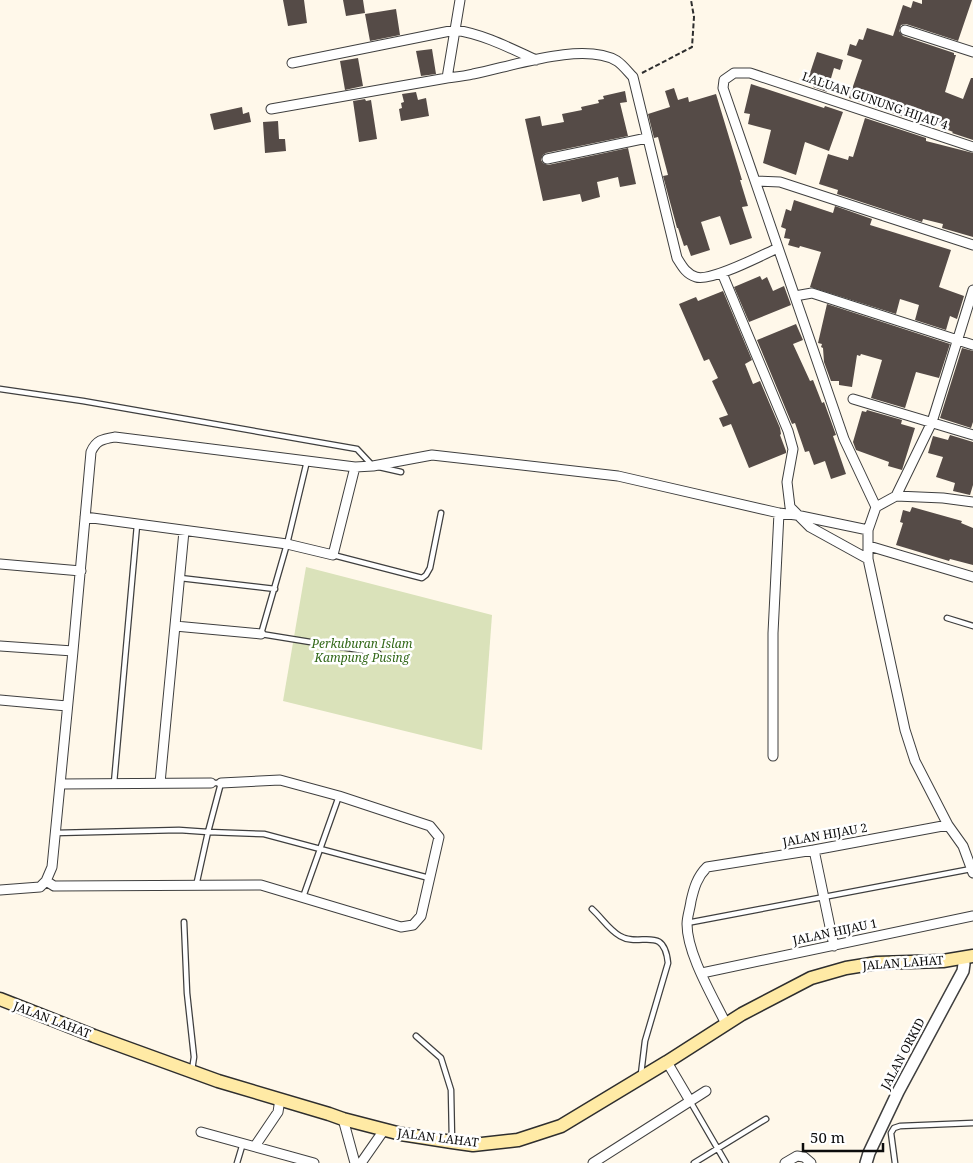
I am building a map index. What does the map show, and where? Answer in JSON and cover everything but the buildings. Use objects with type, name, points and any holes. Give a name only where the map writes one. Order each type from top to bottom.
[{"type":"main road","name":"JALAN LAHAT","points":[[0,999],[218,1081],[384,1130],[473,1145],[518,1140],[561,1126],[742,1014],[811,978],[846,968],[878,962],[942,962],[968,957]]},
{"type":"street","points":[[446,78],[460,0]]},
{"type":"street","points":[[292,63],[455,30],[502,44],[536,60]]},
{"type":"street","points":[[905,30],[973,52]]},
{"type":"street","points":[[271,109],[472,74],[536,60],[584,53],[605,56],[618,61],[633,77],[677,258],[687,273],[698,278],[722,273],[778,248]]},
{"type":"street","name":"LALUAN GUNUNG HIJAU 4","points":[[756,181],[723,88],[724,80],[734,72],[750,73],[973,147]]},
{"type":"street","points":[[547,159],[647,138]]},
{"type":"street","points":[[876,507],[844,439],[756,181],[780,182],[973,245]]},
{"type":"street","points":[[722,273],[788,431],[793,449],[787,482],[790,508],[810,527],[868,559]]},
{"type":"street","points":[[896,496],[932,422],[973,290]]},
{"type":"street","points":[[795,296],[812,293],[973,345]]},
{"type":"street","points":[[853,399],[973,435]]},
{"type":"street","points":[[0,890],[40,887],[46,881],[52,867],[74,651],[91,452],[94,444],[100,440],[115,437],[354,467],[373,466],[432,455],[609,475],[779,513],[868,530]]},
{"type":"street","points":[[85,517],[287,544],[333,555],[354,467]]},
{"type":"street","points":[[973,502],[943,498],[896,496],[876,507],[868,530],[868,559],[905,730],[915,761],[948,824],[963,846],[973,873]]},
{"type":"street","points":[[773,756],[773,633],[779,513]]},
{"type":"street","points":[[160,783],[184,531]]},
{"type":"street","points":[[869,546],[973,577]]},
{"type":"street","points":[[0,564],[80,571]]},
{"type":"street","points":[[175,626],[261,634]]},
{"type":"street","points":[[0,646],[74,651]]},
{"type":"street","points":[[0,700],[67,706]]},
{"type":"street","points":[[46,881],[54,886],[261,885],[401,927],[413,925],[421,916],[439,837],[430,826],[339,796],[280,780],[221,783]]},
{"type":"street","points":[[60,784],[211,783]]},
{"type":"street","name":"JALAN HIJAU 2","points":[[687,923],[694,889],[699,876],[707,867],[814,850],[948,824]]},
{"type":"street","points":[[814,850],[834,946]]},
{"type":"street","name":"JALAN HIJAU 1","points":[[702,973],[973,916]]},
{"type":"street","points":[[687,923],[688,941],[726,1024]]},
{"type":"street","name":"JALAN ORKID","points":[[866,1163],[898,1092],[963,971],[968,957]]},
{"type":"street","points":[[667,1062],[690,1102]]},
{"type":"street","points":[[593,1163],[706,1091]]},
{"type":"street","points":[[255,1146],[278,1112],[280,1099]]},
{"type":"street","points":[[343,1119],[355,1163]]},
{"type":"street","points":[[361,1163],[384,1130]]},
{"type":"street","points":[[201,1132],[314,1163]]},
{"type":"street","points":[[785,1163],[797,1156],[804,1157],[811,1163]]},
{"type":"lane","points":[[0,389],[83,401],[357,449],[373,466],[401,472]]},
{"type":"lane","points":[[307,462],[287,544],[261,634],[378,653]]},
{"type":"lane","points":[[333,555],[422,578],[430,568],[441,513]]},
{"type":"lane","points":[[114,784],[137,524]]},
{"type":"lane","points":[[180,578],[274,588]]},
{"type":"lane","points":[[947,618],[973,626]]},
{"type":"lane","points":[[196,886],[221,783],[211,783]]},
{"type":"lane","points":[[303,897],[339,796]]},
{"type":"lane","points":[[55,833],[179,830],[264,834],[429,878]]},
{"type":"lane","points":[[687,923],[972,869]]},
{"type":"lane","points":[[592,909],[610,929],[622,937],[628,939],[649,938],[661,943],[667,952],[668,963],[645,1041],[640,1078]]},
{"type":"lane","points":[[184,922],[187,984],[194,1058],[191,1072]]},
{"type":"lane","points":[[416,1036],[441,1058],[452,1090],[452,1142]]},
{"type":"lane","points":[[690,1102],[726,1163]]},
{"type":"lane","points":[[694,1163],[766,1119]]},
{"type":"lane","points":[[895,1163],[891,1134],[894,1128],[900,1126],[973,1123]]},
{"type":"lane","points":[[237,1163],[243,1142]]},
{"type":"path","points":[[633,77],[692,47],[694,17],[691,0]]},
{"type":"green space","name":"Perkuburan Islam Kampung Pusing","points":[[306,567],[492,615],[482,750],[283,701]]}]
